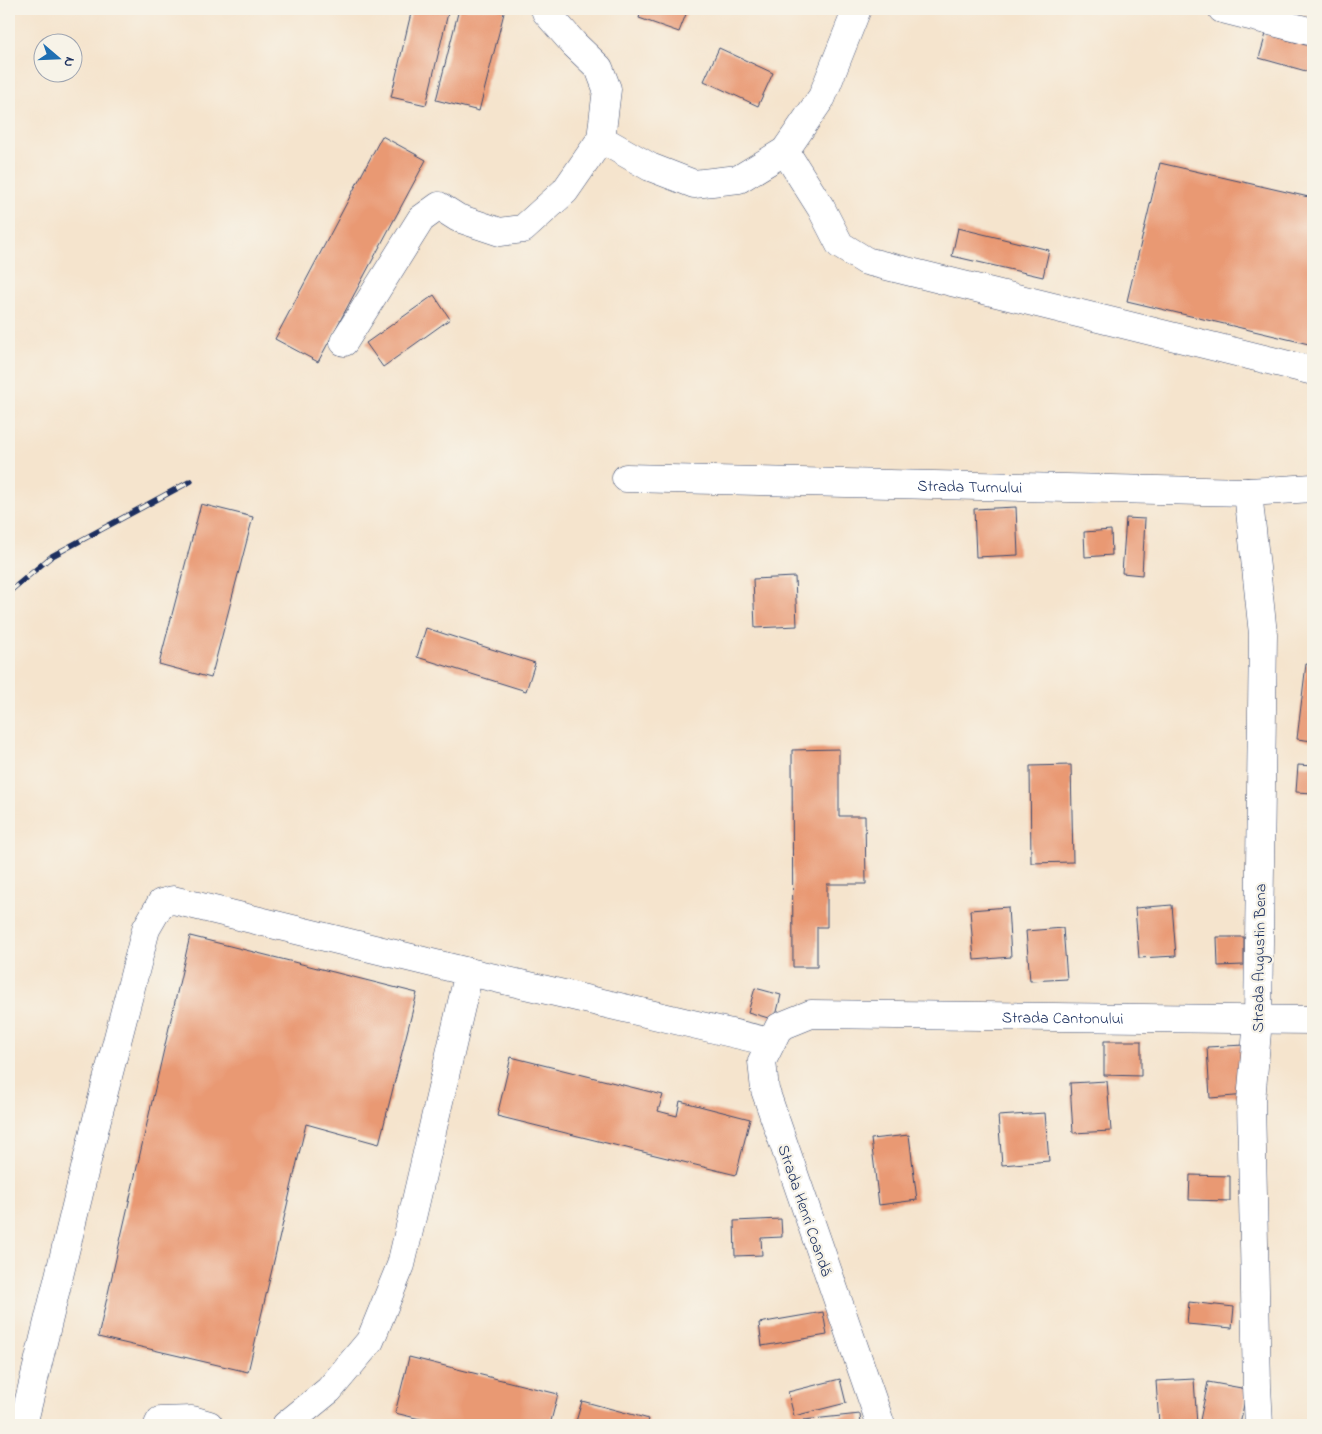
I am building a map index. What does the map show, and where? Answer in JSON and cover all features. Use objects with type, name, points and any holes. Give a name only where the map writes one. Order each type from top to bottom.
[{"type":"street","points":[[344,342],[421,219],[439,206],[458,218],[500,232],[523,229],[565,191],[601,139],[606,89],[599,68],[574,44],[545,9]]},
{"type":"street","points":[[601,139],[650,167],[694,184],[739,179],[785,151],[822,97],[856,9]]},
{"type":"street","points":[[1222,9],[1313,32]]},
{"type":"street","points":[[785,151],[821,208],[840,245],[866,261],[1313,371]]},
{"type":"street","name":"Strada Turnului","points":[[626,478],[1248,492],[1313,488]]},
{"type":"street","name":"Strada Augustin Bena","points":[[1248,492],[1263,634],[1258,1020],[1251,1101],[1256,1377],[1259,1425]]},
{"type":"street","points":[[23,1425],[97,1119],[146,929],[161,903],[173,900],[469,972],[770,1042]]},
{"type":"street","points":[[286,1425],[329,1390],[370,1341],[401,1265],[469,972]]},
{"type":"street","name":"Strada Cantonului","points":[[811,1014],[1313,1020]]},
{"type":"street","name":"Strada Henri Coandă","points":[[811,1014],[779,1027],[762,1060],[764,1090],[881,1425]]},
{"type":"street","points":[[158,1425],[160,1421],[192,1420],[209,1425]]},
{"type":"building","points":[[412,9],[449,9],[426,105],[391,97]]},
{"type":"building","points":[[459,9],[505,9],[479,111],[436,100]]},
{"type":"building","points":[[642,9],[688,9],[679,32],[639,18]]},
{"type":"building","points":[[1266,34],[1313,47],[1313,73],[1259,58]]},
{"type":"building","points":[[719,48],[773,73],[758,106],[704,81]]},
{"type":"building","points":[[382,136],[426,160],[318,362],[275,339]]},
{"type":"building","points":[[1160,163],[1313,198],[1313,345],[1127,301]]},
{"type":"building","points":[[958,228],[1049,250],[1043,277],[952,256]]},
{"type":"building","points":[[434,295],[450,319],[383,367],[366,343]]},
{"type":"building","points":[[201,504],[253,517],[211,678],[159,664]]},
{"type":"building","points":[[1016,507],[1018,555],[976,557],[974,509]]},
{"type":"building","points":[[1126,518],[1145,519],[1142,575],[1122,573]]},
{"type":"building","points":[[1111,530],[1112,555],[1085,557],[1084,532]]},
{"type":"building","points":[[795,577],[797,626],[755,628],[753,579]]},
{"type":"building","points":[[426,628],[535,663],[526,691],[417,657]]},
{"type":"building","points":[[1306,664],[1313,665],[1313,741],[1297,739]]},
{"type":"building","points":[[839,749],[839,816],[865,816],[866,884],[827,884],[827,927],[817,927],[817,967],[793,967],[792,750]]},
{"type":"building","points":[[1071,765],[1073,862],[1031,863],[1030,766]]},
{"type":"building","points":[[1298,765],[1313,766],[1313,793],[1296,792]]},
{"type":"building","points":[[1172,905],[1176,956],[1139,958],[1135,908]]},
{"type":"building","points":[[1008,907],[1011,957],[974,960],[970,910]]},
{"type":"building","points":[[1063,928],[1067,979],[1030,981],[1026,931]]},
{"type":"building","points":[[190,936],[417,993],[379,1144],[306,1124],[248,1372],[98,1337]]},
{"type":"building","points":[[1217,937],[1244,937],[1244,965],[1218,966]]},
{"type":"building","points":[[755,988],[781,995],[775,1020],[748,1012]]},
{"type":"building","points":[[1104,1041],[1141,1041],[1141,1076],[1104,1075]]},
{"type":"building","points":[[1244,1045],[1247,1095],[1210,1098],[1207,1047]]},
{"type":"building","points":[[511,1057],[663,1095],[658,1111],[677,1116],[680,1101],[750,1119],[736,1175],[497,1116]]},
{"type":"building","points":[[1107,1081],[1111,1131],[1073,1133],[1070,1083]]},
{"type":"building","points":[[1045,1113],[1049,1161],[1002,1165],[998,1116]]},
{"type":"building","points":[[909,1135],[917,1200],[879,1205],[871,1139]]},
{"type":"building","points":[[1190,1175],[1230,1176],[1230,1201],[1189,1200]]},
{"type":"building","points":[[781,1219],[782,1237],[761,1238],[762,1255],[735,1256],[734,1221]]},
{"type":"building","points":[[1189,1302],[1234,1307],[1232,1328],[1187,1324]]},
{"type":"building","points":[[823,1312],[827,1335],[762,1346],[759,1323]]},
{"type":"building","points":[[409,1357],[558,1394],[550,1425],[445,1425],[395,1413]]},
{"type":"building","points":[[840,1379],[846,1403],[794,1416],[788,1392]]},
{"type":"building","points":[[1194,1379],[1197,1425],[1159,1425],[1156,1381]]},
{"type":"building","points":[[1208,1382],[1247,1389],[1240,1425],[1200,1420]]},
{"type":"building","points":[[582,1401],[649,1419],[647,1425],[575,1425]]},
{"type":"building","points":[[860,1414],[861,1425],[804,1425],[803,1420]]},
{"type":"railway","points":[[9,592],[52,556],[191,481]]}]
